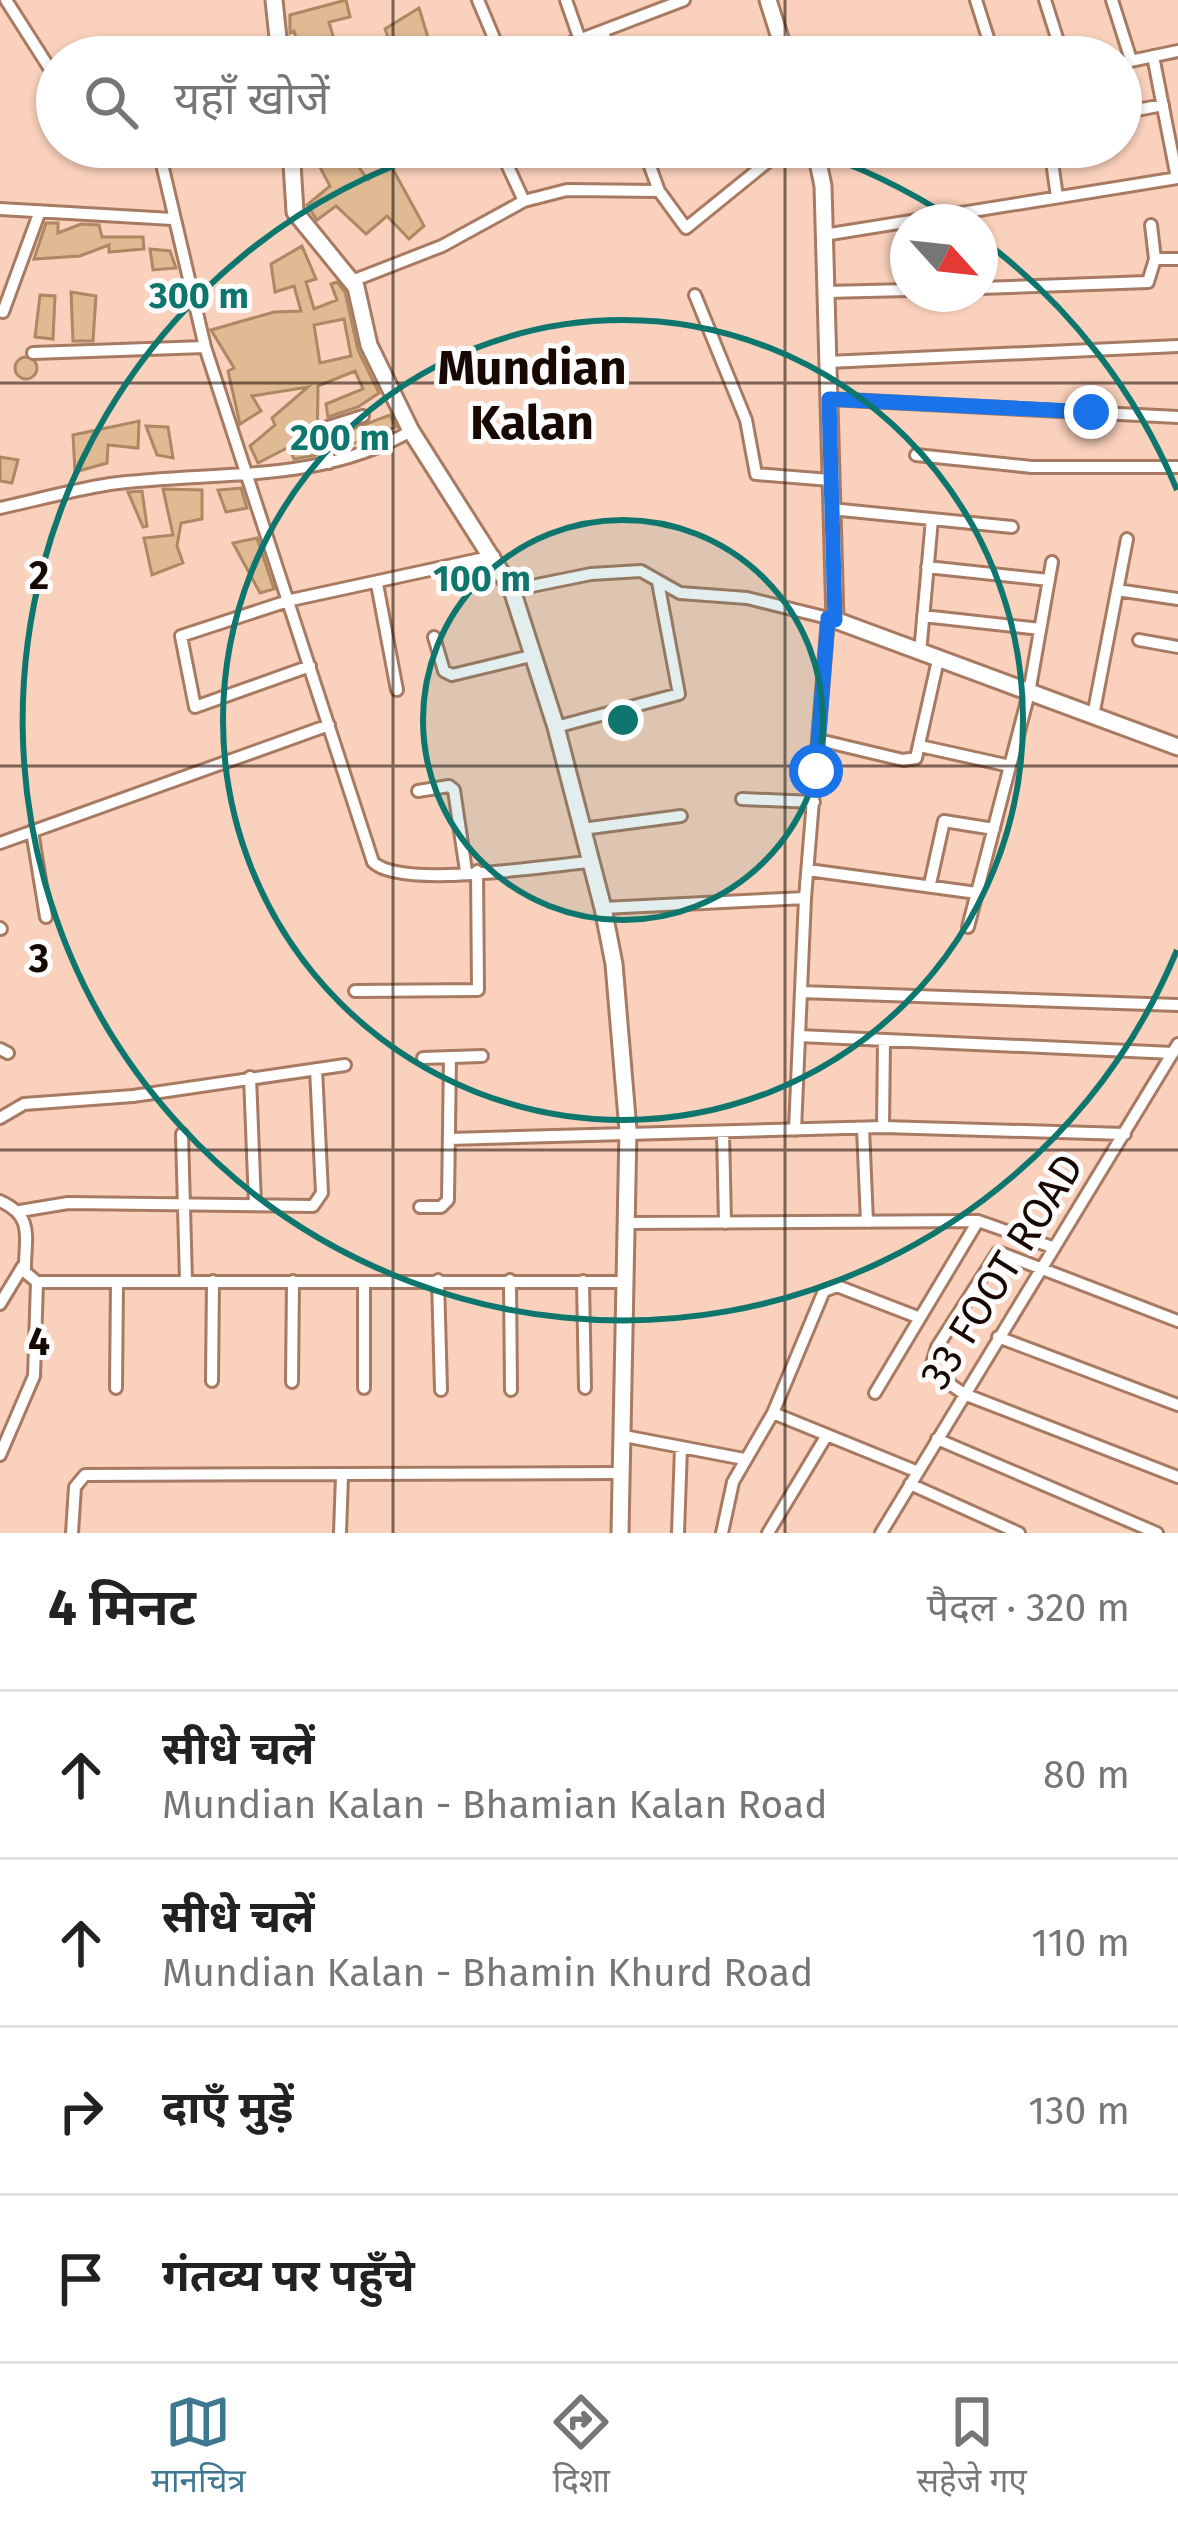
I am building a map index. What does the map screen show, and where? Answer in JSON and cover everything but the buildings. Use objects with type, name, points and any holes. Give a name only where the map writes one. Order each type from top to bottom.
[{"type":"street","points":[[6,0],[36,47]]},
{"type":"street","points":[[274,0],[278,36]]},
{"type":"street","points":[[478,0],[493,36]]},
{"type":"street","points":[[566,0],[579,36]]},
{"type":"street","points":[[592,36],[685,0]]},
{"type":"street","points":[[976,0],[987,36]]},
{"type":"street","points":[[1045,0],[1056,36]]},
{"type":"street","points":[[1116,1],[1122,36]]},
{"type":"street","points":[[603,32],[604,36]]},
{"type":"street","points":[[1142,58],[1178,50]]},
{"type":"street","points":[[824,235],[1178,178],[1153,56]]},
{"type":"street","points":[[1142,109],[1162,105]]},
{"type":"street","points":[[162,168],[205,347],[373,862],[396,875],[591,862]]},
{"type":"street","points":[[296,168],[295,212],[352,280],[369,345],[411,430],[512,590],[556,728],[603,908],[614,964],[628,1130],[620,1533]]},
{"type":"street","points":[[509,168],[524,201]]},
{"type":"street","points":[[651,168],[659,191],[687,227],[760,168]]},
{"type":"street","points":[[795,1130],[805,898],[831,619],[822,168]]},
{"type":"street","points":[[1053,168],[1057,197]]},
{"type":"street","points":[[352,280],[442,246],[524,201],[567,190],[659,191]]},
{"type":"street","points":[[0,209],[172,219]]},
{"type":"street","points":[[3,312],[40,212]]},
{"type":"street","points":[[998,286],[1147,282],[1155,259],[1151,225]]},
{"type":"street","points":[[1155,259],[1178,260]]},
{"type":"street","points":[[826,292],[890,290]]},
{"type":"street","points":[[695,295],[746,420],[758,476],[830,480]]},
{"type":"street","points":[[828,362],[1178,346]]},
{"type":"street","points":[[33,353],[205,347]]},
{"type":"street","points":[[829,399],[1178,417]]},
{"type":"street","points":[[329,463],[325,428],[363,416]]},
{"type":"street","points":[[0,508],[111,484],[248,477],[329,463],[411,430]]},
{"type":"street","points":[[916,455],[1032,467],[1178,467]]},
{"type":"street","points":[[831,509],[1012,527]]},
{"type":"street","points":[[920,653],[932,519]]},
{"type":"street","points":[[1093,716],[1126,539]]},
{"type":"street","points":[[310,666],[198,708],[190,701],[179,642],[185,630],[291,600],[494,556]]},
{"type":"street","points":[[968,927],[1029,693],[1052,562]]},
{"type":"street","points":[[927,567],[1049,580]]},
{"type":"street","points":[[512,590],[591,574],[641,571],[680,593],[747,598],[831,619],[1178,747]]},
{"type":"street","points":[[556,728],[680,694],[658,582]]},
{"type":"street","points":[[377,584],[397,690]]},
{"type":"street","points":[[1117,590],[1178,599]]},
{"type":"street","points":[[923,616],[1040,628]]},
{"type":"street","points":[[434,637],[444,670],[452,675],[535,655]]},
{"type":"street","points":[[1139,640],[1178,647]]},
{"type":"street","points":[[819,740],[903,760],[916,758],[938,660]]},
{"type":"street","points":[[0,843],[329,725]]},
{"type":"street","points":[[920,746],[1010,766]]},
{"type":"street","points":[[355,991],[478,991],[471,871],[454,790],[449,786],[418,791]]},
{"type":"street","points":[[742,800],[814,802]]},
{"type":"street","points":[[582,829],[681,816]]},
{"type":"street","points":[[930,884],[944,821],[994,829]]},
{"type":"street","points":[[32,831],[46,917]]},
{"type":"street","points":[[808,870],[977,893]]},
{"type":"street","points":[[603,908],[805,898]]},
{"type":"street","points":[[801,992],[1178,1005]]},
{"type":"street","points":[[799,1036],[1176,1049]]},
{"type":"street","points":[[883,1127],[884,1040]]},
{"type":"street","name":"33 FOOT ROAD","points":[[880,1533],[1176,1049]]},
{"type":"street","points":[[423,1058],[482,1056]]},
{"type":"street","points":[[420,1207],[441,1207],[448,1200],[450,1057]]},
{"type":"street","points":[[0,1118],[24,1104],[133,1096],[345,1065]]},
{"type":"street","points":[[20,1211],[68,1203],[313,1206],[319,1201],[316,1069]]},
{"type":"street","points":[[250,1077],[255,1204]]},
{"type":"street","points":[[449,1139],[628,1130],[883,1127],[1125,1133]]},
{"type":"street","points":[[863,1128],[867,1222]]},
{"type":"street","points":[[723,1132],[725,1223]]},
{"type":"street","points":[[182,1134],[186,1281]]},
{"type":"street","points":[[0,1202],[20,1211],[27,1222],[24,1264],[0,1304]]},
{"type":"street","points":[[627,1223],[978,1221],[1052,1247]]},
{"type":"street","points":[[875,1393],[978,1221]]},
{"type":"street","points":[[1178,1321],[998,1252],[931,1361],[935,1378],[964,1394],[1178,1477]]},
{"type":"street","points":[[0,1455],[4,1425],[34,1376],[37,1282],[24,1264]]},
{"type":"street","points":[[438,1280],[441,1390]]},
{"type":"street","points":[[510,1280],[511,1390]]},
{"type":"street","points":[[212,1381],[213,1281]]},
{"type":"street","points":[[292,1382],[293,1281]]},
{"type":"street","points":[[583,1281],[585,1388]]},
{"type":"street","points":[[37,1282],[627,1282]]},
{"type":"street","points":[[116,1388],[117,1282]]},
{"type":"street","points":[[364,1282],[364,1388]]},
{"type":"street","points":[[722,1533],[724,1508],[744,1459],[772,1413],[830,1286],[920,1318]]},
{"type":"street","points":[[998,1337],[1178,1406]]},
{"type":"street","points":[[772,1413],[827,1435],[1019,1533]]},
{"type":"street","points":[[769,1533],[827,1435]]},
{"type":"street","points":[[624,1436],[744,1459]]},
{"type":"street","points":[[937,1439],[1157,1533]]},
{"type":"street","points":[[678,1533],[681,1447]]},
{"type":"street","points":[[72,1533],[74,1487],[85,1475],[622,1473]]},
{"type":"street","points":[[340,1533],[342,1476]]},
{"type":"district","name":"Mundian Kalan","points":[[532,394]]},
{"type":"route","points":[[816,771],[828,618],[835,620],[829,399],[1091,412]]}]
